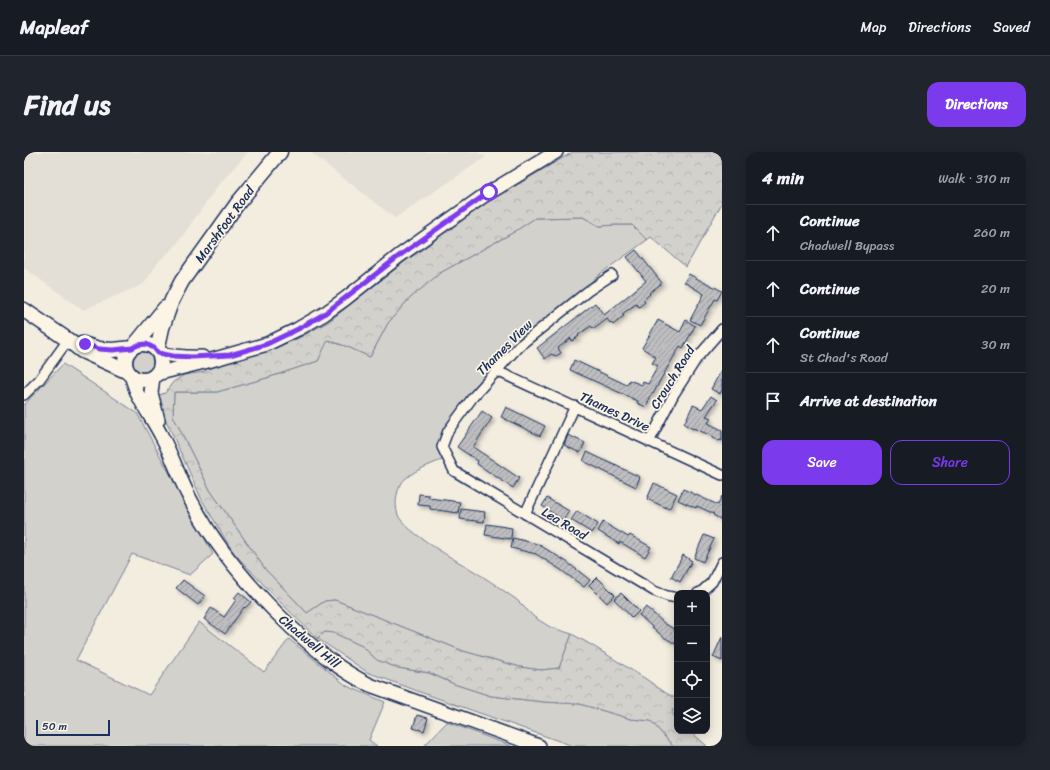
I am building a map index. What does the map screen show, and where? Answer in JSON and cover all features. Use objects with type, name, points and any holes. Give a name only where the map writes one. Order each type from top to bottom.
[{"type":"main road","name":"Marshfoot Road","points":[[158,352],[162,328],[172,300],[186,274],[237,204],[280,152]]},
{"type":"main road","name":"Marshfoot Road","points":[[133,347],[172,300]]},
{"type":"main road","points":[[24,310],[82,351],[129,373],[136,379],[149,379],[155,375],[161,365],[161,359],[158,352],[146,344],[113,350],[99,349],[68,340]]},
{"type":"main road","points":[[129,373],[125,364],[128,352],[133,347]]},
{"type":"street","points":[[155,375],[267,344],[298,329],[324,314],[399,256],[482,197],[556,152]]},
{"type":"street","name":"Thames View","points":[[447,458],[442,447],[448,431],[473,397],[497,370],[525,341],[588,291],[612,275]]},
{"type":"street","name":"Crouch Road","points":[[649,442],[674,394],[698,358],[722,329]]},
{"type":"street","points":[[24,395],[39,380],[68,340]]},
{"type":"street","points":[[158,352],[173,356],[192,357],[230,355]]},
{"type":"street","name":"Thames Drive","points":[[497,370],[722,475]]},
{"type":"street","name":"Chadwell Hill","points":[[129,373],[139,396],[162,437],[193,505],[209,532],[238,572],[272,608],[319,652],[353,676],[370,685],[539,746]]},
{"type":"street","name":"Chadwell Hill","points":[[155,375],[152,393],[162,437]]},
{"type":"street","points":[[525,514],[575,406]]},
{"type":"street","name":"Lea Road","points":[[447,458],[454,471],[654,591],[674,597]]},
{"type":"street","points":[[703,590],[712,582],[722,562]]},
{"type":"shaded area","points":[[24,152],[248,152],[217,187],[174,248],[159,261],[144,284],[83,310],[24,268]]},
{"type":"shaded area","points":[[476,152],[486,157],[395,218],[311,153]]},
{"type":"green space","points":[[573,152],[722,152],[722,203],[686,267],[651,237],[647,240],[632,225],[599,226],[583,217],[535,218],[514,232],[440,273],[408,300],[388,323],[370,357],[328,340],[318,361],[270,377],[217,392],[174,392],[173,416],[210,490],[265,569],[307,613],[325,601],[335,600],[463,651],[520,667],[541,670],[559,668],[572,634],[674,697],[674,710],[672,710],[674,716],[674,734],[693,734],[707,746],[673,746],[651,721],[631,719],[580,704],[544,702],[491,696],[454,684],[430,673],[398,668],[377,660],[362,646],[334,633],[325,632],[317,638],[277,599],[233,552],[202,500],[160,407],[159,395],[165,393],[173,382],[184,375],[205,372],[206,365],[266,351],[297,339],[328,322],[403,263],[486,203]]},
{"type":"green space","points":[[583,217],[599,226],[632,225],[647,240],[600,274],[552,316],[497,371],[442,447],[447,458],[420,469],[406,478],[400,486],[396,501],[398,515],[410,530],[503,590],[517,600],[534,617],[550,627],[572,634],[559,668],[541,670],[520,667],[463,651],[335,600],[325,601],[307,613],[265,569],[210,490],[173,416],[174,392],[217,392],[270,377],[318,361],[327,340],[348,347],[370,357],[388,323],[408,300],[440,273],[514,232],[535,218]]},
{"type":"green space","points":[[143,352],[150,355],[153,362],[150,369],[143,372],[136,369],[133,362],[136,355]]},
{"type":"green space","points":[[63,364],[137,413],[213,554],[190,575],[132,554],[76,660],[149,695],[199,622],[264,672],[289,639],[347,686],[385,702],[369,740],[377,746],[24,746],[24,405]]},
{"type":"green space","points":[[325,632],[334,633],[362,646],[377,660],[398,668],[429,673],[454,684],[491,696],[544,702],[580,704],[631,719],[651,721],[673,746],[573,746],[367,672],[317,638]]},
{"type":"green space","points":[[447,722],[511,746],[424,746]]},
{"type":"building","points":[[636,250],[662,283],[649,293],[650,294],[643,300],[645,302],[639,307],[636,304],[622,314],[624,316],[613,325],[607,319],[594,329],[591,326],[572,341],[571,338],[558,348],[561,353],[556,356],[551,354],[545,359],[537,348],[595,303],[604,315],[646,281],[627,257]]},
{"type":"building","points":[[689,274],[722,291],[717,300],[715,299],[700,325],[690,320],[704,294],[684,282]]},
{"type":"building","points":[[658,320],[680,332],[686,320],[695,326],[683,348],[680,346],[653,394],[652,393],[646,407],[637,403],[638,401],[570,370],[574,360],[627,385],[629,380],[642,385],[643,382],[648,384],[658,366],[652,363],[656,357],[642,348]]},
{"type":"building","points":[[722,369],[722,390],[720,394],[711,389]]},
{"type":"building","points":[[711,396],[717,400],[706,416],[711,418],[708,423],[722,430],[722,441],[712,438],[712,436],[684,424],[693,405],[702,409]]},
{"type":"building","points":[[506,407],[545,426],[540,436],[501,417]]},
{"type":"building","points":[[482,411],[492,418],[473,447],[519,478],[513,488],[477,464],[478,461],[457,447]]},
{"type":"building","points":[[568,435],[585,443],[580,453],[564,445]]},
{"type":"building","points":[[587,452],[640,477],[636,487],[583,461]]},
{"type":"building","points":[[654,483],[677,494],[669,509],[647,499]]},
{"type":"building","points":[[683,489],[718,505],[722,496],[722,520],[713,515],[714,514],[697,506],[696,508],[678,500]]},
{"type":"building","points":[[419,494],[429,495],[429,498],[460,502],[458,513],[430,509],[430,506],[418,505]]},
{"type":"building","points":[[547,498],[569,511],[563,520],[542,506]]},
{"type":"building","points":[[461,509],[485,512],[484,522],[460,519]]},
{"type":"building","points":[[577,511],[598,524],[592,533],[571,520]]},
{"type":"building","points":[[603,522],[628,537],[630,535],[651,547],[645,557],[620,542],[619,544],[598,531]]},
{"type":"building","points":[[487,524],[512,528],[511,539],[485,535]]},
{"type":"building","points":[[704,535],[714,539],[703,562],[694,558]]},
{"type":"building","points":[[513,538],[538,544],[567,562],[590,580],[584,587],[536,554],[511,548]]},
{"type":"building","points":[[683,555],[692,561],[680,582],[671,577]]},
{"type":"building","points":[[597,577],[615,595],[607,603],[589,585]]},
{"type":"building","points":[[183,580],[205,596],[198,605],[176,588]]},
{"type":"building","points":[[239,592],[251,602],[245,608],[244,607],[225,634],[204,619],[211,608],[224,617],[236,600],[234,598]]},
{"type":"building","points":[[621,593],[639,611],[632,618],[614,599]]},
{"type":"building","points":[[646,607],[664,623],[674,629],[674,643],[662,636],[639,615]]},
{"type":"building","points":[[722,637],[722,661],[713,657]]},
{"type":"building","points":[[417,715],[428,718],[424,731],[413,728]]},
{"type":"route","points":[[85,344],[99,349],[113,350],[132,348],[138,345],[146,344],[154,348],[158,353],[173,356],[192,357],[230,355],[267,344],[324,314],[399,256],[489,192]]}]
